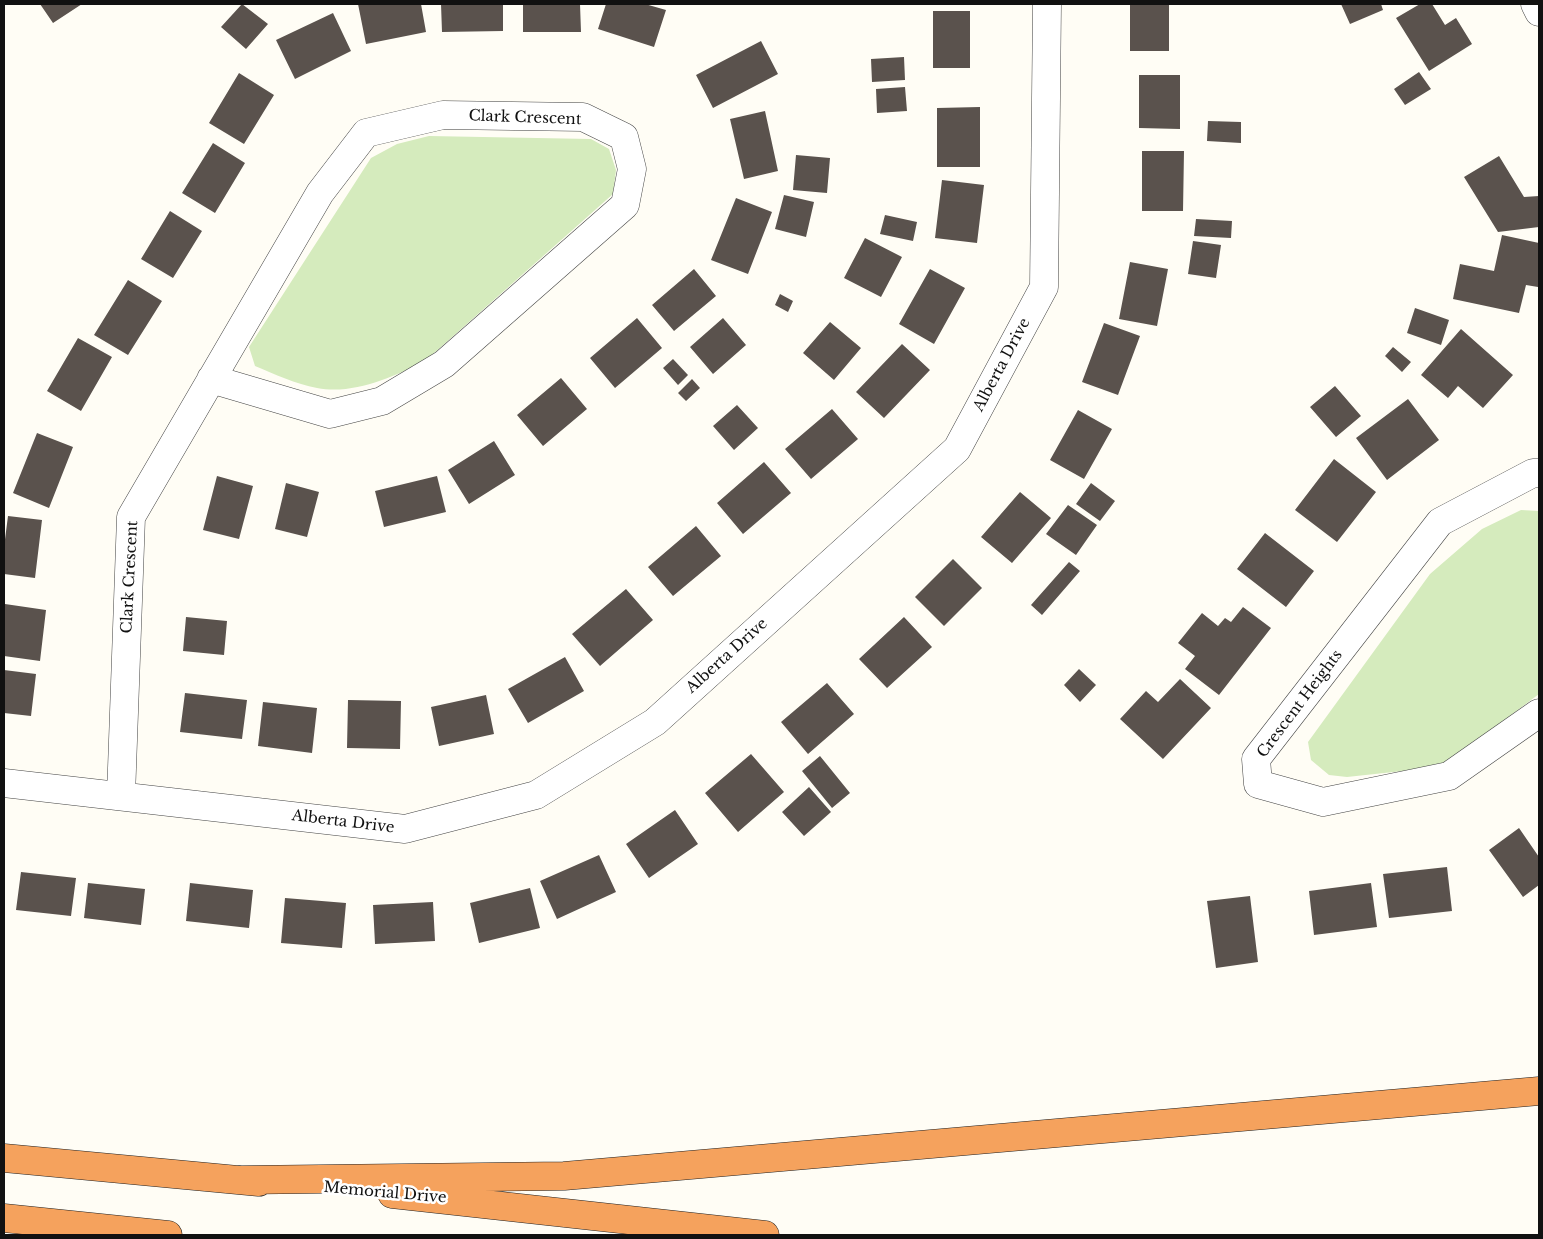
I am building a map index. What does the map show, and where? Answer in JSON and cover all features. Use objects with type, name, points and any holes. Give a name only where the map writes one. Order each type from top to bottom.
[{"type":"highway","points":[[240,1180],[564,1176],[1539,1091]]},
{"type":"highway","name":"Memorial Drive","points":[[4,1158],[432,1197],[765,1235]]},
{"type":"highway","points":[[4,1218],[168,1235]]},
{"type":"highway","points":[[4,1226],[42,1235]]},
{"type":"street","name":"Alberta Drive","points":[[4,783],[405,829],[536,795],[654,722],[957,449],[1044,287],[1047,4]]},
{"type":"street","points":[[1534,4],[1539,12]]},
{"type":"street","name":"Clark Crescent","points":[[121,796],[131,517],[211,379],[320,193],[366,133],[443,115],[583,117],[624,137],[632,169],[625,205],[444,364],[382,401],[330,414],[211,379]]},
{"type":"street","name":"Crescent Heights","points":[[1539,473],[1533,473],[1440,522],[1256,759],[1258,784],[1324,802],[1449,776],[1539,713]]},
{"type":"green space","points":[[429,136],[591,139],[609,149],[616,170],[613,194],[424,362],[386,379],[359,387],[331,390],[301,384],[255,366],[249,347],[371,158],[397,144]]},
{"type":"green space","points":[[1521,510],[1539,511],[1539,694],[1450,761],[1412,770],[1347,777],[1329,775],[1311,760],[1308,742],[1430,574],[1482,529]]},
{"type":"building","points":[[40,4],[82,4],[53,23]]},
{"type":"building","points":[[242,4],[268,24],[246,49],[221,27]]},
{"type":"building","points":[[358,4],[421,4],[426,32],[366,44]]},
{"type":"building","points":[[441,4],[503,4],[503,31],[442,32]]},
{"type":"building","points":[[523,4],[580,4],[581,32],[523,32]]},
{"type":"building","points":[[606,4],[645,4],[666,10],[654,47],[598,29]]},
{"type":"building","points":[[1130,4],[1169,4],[1169,51],[1130,51]]},
{"type":"building","points":[[1341,4],[1381,4],[1383,10],[1350,24]]},
{"type":"building","points":[[1420,4],[1432,4],[1445,25],[1456,18],[1472,44],[1429,71],[1396,18]]},
{"type":"building","points":[[933,11],[970,11],[970,68],[933,68]]},
{"type":"building","points":[[333,13],[351,51],[295,79],[276,40]]},
{"type":"building","points":[[761,41],[778,74],[713,108],[696,75]]},
{"type":"building","points":[[904,57],[905,80],[872,82],[871,59]]},
{"type":"building","points":[[1419,72],[1431,89],[1405,105],[1394,89]]},
{"type":"building","points":[[239,73],[274,95],[244,144],[209,123]]},
{"type":"building","points":[[1139,75],[1180,75],[1180,129],[1139,128]]},
{"type":"building","points":[[905,87],[907,111],[877,113],[876,89]]},
{"type":"building","points":[[980,107],[980,167],[937,167],[937,108]]},
{"type":"building","points":[[765,111],[778,171],[744,179],[730,119]]},
{"type":"building","points":[[1208,121],[1241,122],[1241,143],[1207,141]]},
{"type":"building","points":[[213,143],[245,163],[215,213],[182,193]]},
{"type":"building","points":[[1142,151],[1184,151],[1183,211],[1142,211]]},
{"type":"building","points":[[796,155],[830,158],[827,193],[793,190]]},
{"type":"building","points":[[1499,156],[1524,197],[1539,196],[1539,227],[1498,232],[1464,177]]},
{"type":"building","points":[[942,180],[984,185],[977,243],[935,238]]},
{"type":"building","points":[[784,195],[814,202],[806,237],[775,229]]},
{"type":"building","points":[[736,198],[772,212],[748,274],[711,260]]},
{"type":"building","points":[[170,211],[202,231],[173,278],[141,259]]},
{"type":"building","points":[[885,215],[917,222],[913,241],[880,234]]},
{"type":"building","points":[[1196,219],[1232,221],[1231,238],[1194,236]]},
{"type":"building","points":[[1502,235],[1539,243],[1538,287],[1526,285],[1519,313],[1453,299],[1460,264],[1494,271]]},
{"type":"building","points":[[865,238],[902,257],[881,297],[844,278]]},
{"type":"building","points":[[1193,241],[1221,245],[1216,278],[1188,274]]},
{"type":"building","points":[[1130,262],[1168,269],[1157,326],[1119,319]]},
{"type":"building","points":[[694,269],[716,296],[674,331],[652,305]]},
{"type":"building","points":[[930,269],[965,288],[934,344],[899,324]]},
{"type":"building","points":[[128,280],[162,301],[128,355],[94,335]]},
{"type":"building","points":[[780,294],[793,301],[788,312],[775,305]]},
{"type":"building","points":[[1415,308],[1449,320],[1441,345],[1407,333]]},
{"type":"building","points":[[637,318],[662,348],[615,388],[590,358]]},
{"type":"building","points":[[723,318],[746,345],[713,374],[690,347]]},
{"type":"building","points":[[830,322],[861,348],[834,380],[803,353]]},
{"type":"building","points":[[1104,323],[1140,336],[1118,395],[1082,382]]},
{"type":"building","points":[[1461,329],[1513,375],[1483,408],[1458,386],[1448,398],[1421,375]]},
{"type":"building","points":[[78,338],[112,357],[81,411],[47,391]]},
{"type":"building","points":[[902,344],[930,370],[884,418],[856,392]]},
{"type":"building","points":[[1393,347],[1411,362],[1402,372],[1385,356]]},
{"type":"building","points":[[673,359],[688,375],[678,385],[663,368]]},
{"type":"building","points":[[561,378],[587,409],[543,446],[517,415]]},
{"type":"building","points":[[692,379],[700,388],[686,401],[678,393]]},
{"type":"building","points":[[1335,386],[1361,416],[1336,437],[1310,407]]},
{"type":"building","points":[[1408,399],[1439,440],[1387,480],[1356,438]]},
{"type":"building","points":[[737,405],[758,428],[734,450],[713,426]]},
{"type":"building","points":[[832,409],[858,439],[811,479],[785,449]]},
{"type":"building","points":[[1078,410],[1112,429],[1084,479],[1050,460]]},
{"type":"building","points":[[37,433],[73,447],[49,508],[13,493]]},
{"type":"building","points":[[494,441],[515,475],[469,504],[448,470]]},
{"type":"building","points":[[1334,459],[1376,492],[1337,542],[1295,510]]},
{"type":"building","points":[[764,462],[791,493],[743,534],[717,503]]},
{"type":"building","points":[[217,476],[253,486],[239,539],[203,530]]},
{"type":"building","points":[[437,476],[446,512],[384,527],[375,491]]},
{"type":"building","points":[[286,483],[319,492],[307,537],[275,529]]},
{"type":"building","points":[[1091,483],[1115,501],[1100,521],[1076,504]]},
{"type":"building","points":[[1020,492],[1051,518],[1012,563],[981,537]]},
{"type":"building","points":[[1068,505],[1097,525],[1076,555],[1046,534]]},
{"type":"building","points":[[8,516],[42,520],[35,578],[4,574],[4,547]]},
{"type":"building","points":[[696,526],[721,556],[673,596],[648,567]]},
{"type":"building","points":[[1265,533],[1314,571],[1286,607],[1237,569]]},
{"type":"building","points":[[953,559],[982,588],[944,626],[915,597]]},
{"type":"building","points":[[1069,562],[1080,571],[1042,615],[1031,605]]},
{"type":"building","points":[[626,589],[653,620],[600,666],[572,634]]},
{"type":"building","points":[[5,604],[46,610],[40,661],[4,656]]},
{"type":"building","points":[[1243,607],[1271,628],[1219,695],[1185,669],[1195,656],[1178,643],[1202,613],[1218,626],[1225,618],[1231,622]]},
{"type":"building","points":[[186,617],[227,621],[224,655],[183,651]]},
{"type":"building","points":[[904,617],[932,647],[887,688],[859,659]]},
{"type":"building","points":[[565,657],[584,691],[528,723],[508,689]]},
{"type":"building","points":[[1079,669],[1096,685],[1080,702],[1064,685]]},
{"type":"building","points":[[4,670],[36,674],[31,716],[4,713]]},
{"type":"building","points":[[1180,679],[1211,708],[1163,759],[1120,719],[1146,691],[1158,702]]},
{"type":"building","points":[[827,683],[854,714],[808,754],[781,722]]},
{"type":"building","points":[[185,693],[247,700],[242,739],[180,732]]},
{"type":"building","points":[[486,695],[494,734],[439,746],[431,707]]},
{"type":"building","points":[[348,700],[401,701],[400,749],[347,748]]},
{"type":"building","points":[[263,702],[317,708],[312,753],[258,746]]},
{"type":"building","points":[[751,754],[784,792],[738,832],[705,793]]},
{"type":"building","points":[[820,756],[850,793],[832,808],[802,771]]},
{"type":"building","points":[[809,787],[831,812],[804,836],[782,812]]},
{"type":"building","points":[[675,810],[698,844],[649,878],[626,844]]},
{"type":"building","points":[[1519,828],[1539,857],[1539,885],[1523,897],[1489,850]]},
{"type":"building","points":[[599,855],[616,892],[557,919],[540,881]]},
{"type":"building","points":[[1447,867],[1452,911],[1389,918],[1383,874]]},
{"type":"building","points":[[21,872],[76,878],[71,916],[16,910]]},
{"type":"building","points":[[88,883],[145,889],[141,925],[84,918]]},
{"type":"building","points":[[190,883],[253,890],[249,928],[186,921]]},
{"type":"building","points":[[1371,883],[1377,927],[1314,935],[1309,891]]},
{"type":"building","points":[[530,888],[540,928],[479,943],[470,903]]},
{"type":"building","points":[[1250,896],[1258,962],[1216,968],[1207,901]]},
{"type":"building","points":[[285,898],[346,903],[342,948],[281,943]]},
{"type":"building","points":[[433,902],[435,941],[375,944],[373,905]]}]
